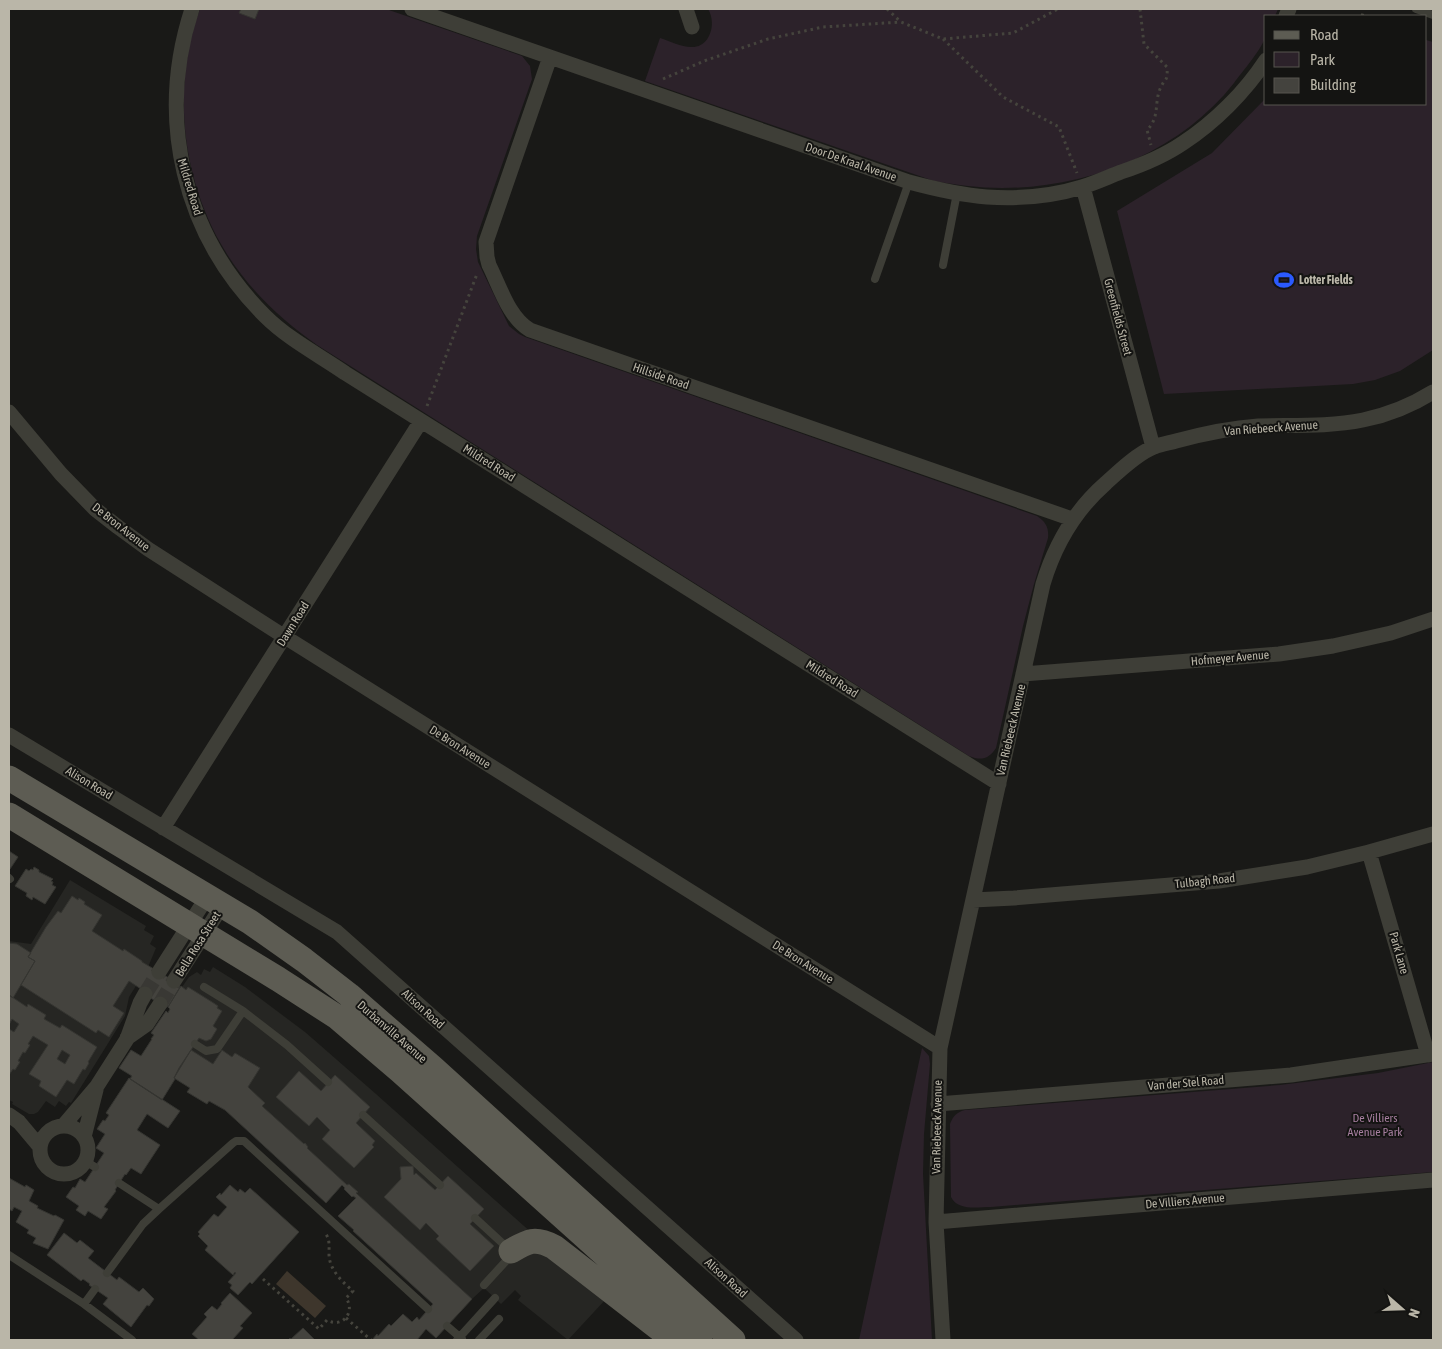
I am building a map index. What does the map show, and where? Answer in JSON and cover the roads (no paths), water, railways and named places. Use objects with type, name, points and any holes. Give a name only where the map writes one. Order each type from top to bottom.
[{"type":"main road","name":"Durbanville Avenue","points":[[9,778],[250,922],[304,960],[349,995],[440,1074],[733,1340]]},
{"type":"main road","name":"Durbanville Avenue","points":[[9,815],[197,929],[337,1018],[400,1070],[700,1340]]},
{"type":"main road","points":[[511,1251],[525,1242],[533,1241],[546,1243],[554,1247],[674,1340]]},
{"type":"street","name":"Mildred Road","points":[[192,9],[181,49],[177,74],[176,127],[185,180],[193,205],[216,253],[236,283],[266,317],[288,335],[345,373],[998,784]]},
{"type":"street","name":"Door De Kraal Avenue","points":[[412,9],[909,182],[957,193],[988,197],[1049,194],[1083,187],[1139,166],[1183,143],[1212,121],[1234,101],[1264,63]]},
{"type":"street","points":[[686,9],[692,27]]},
{"type":"street","name":"Hillside Road","points":[[550,57],[488,236],[486,249],[489,265],[513,315],[520,323],[530,330],[1072,519]]},
{"type":"street","name":"Greenfields Street","points":[[1083,187],[1153,447]]},
{"type":"street","name":"Van Riebeeck Avenue","points":[[943,1340],[936,1222],[940,1048],[1048,568],[1062,536],[1072,519],[1098,490],[1137,457],[1153,447],[1198,435],[1241,428],[1336,424],[1363,420],[1390,413],[1433,392]]},
{"type":"street","name":"De Bron Avenue","points":[[9,412],[61,474],[95,508],[118,528],[148,549],[940,1048]]},
{"type":"street","name":"Dawn Road","points":[[163,828],[421,421]]},
{"type":"street","name":"Hofmeyer Avenue","points":[[1023,674],[1278,654],[1333,646],[1391,633],[1433,619]]},
{"type":"street","name":"Alison Road","points":[[9,735],[337,932],[796,1340]]},
{"type":"street","name":"Tulbagh Road","points":[[973,900],[1219,880],[1299,868],[1369,852],[1433,834]]},
{"type":"street","name":"Park Lane","points":[[1369,852],[1431,1054]]},
{"type":"street","name":"Bella Rosa Street","points":[[159,972],[197,929],[215,901]]},
{"type":"street","name":"Bella Rosa Street","points":[[174,982],[197,929]]},
{"type":"street","points":[[14,1119],[59,1127],[71,1127],[79,1131],[87,1145],[90,1164],[73,1172],[65,1174],[56,1173],[43,1163],[40,1155],[42,1138],[47,1132],[59,1127],[97,1086],[127,1038],[145,994]]},
{"type":"street","points":[[127,1038],[147,1024],[157,1014]]},
{"type":"street","name":"Van der Stel Road","points":[[938,1104],[1291,1075],[1431,1054]]},
{"type":"street","points":[[84,1137],[97,1086]]},
{"type":"street","points":[[14,1119],[40,1147]]},
{"type":"street","name":"De Villiers Avenue","points":[[936,1222],[1433,1180]]},
{"type":"lane","points":[[1416,9],[1433,15]]},
{"type":"lane","points":[[876,279],[909,182]]},
{"type":"lane","points":[[943,266],[957,193]]},
{"type":"lane","points":[[204,987],[243,1011],[287,1045],[328,1082]]},
{"type":"lane","points":[[195,1044],[206,1051],[217,1049],[243,1011]]},
{"type":"lane","points":[[363,1115],[440,1185]]},
{"type":"lane","points":[[107,1273],[143,1224],[233,1143],[240,1140],[247,1143],[428,1309]]},
{"type":"lane","points":[[119,1183],[160,1209]]},
{"type":"lane","points":[[475,1218],[511,1251],[506,1261],[484,1285]]},
{"type":"lane","points":[[9,1255],[84,1304],[132,1340]]},
{"type":"lane","points":[[84,1304],[95,1289]]},
{"type":"lane","points":[[447,1326],[460,1339],[495,1298]]},
{"type":"lane","points":[[479,1340],[499,1319]]},
{"type":"tunnel","points":[[145,994],[159,972]]},
{"type":"tunnel","points":[[160,1004],[174,981]]},
{"type":"place","name":"Lotter Fields","points":[[1284,280]]},
{"type":"park label","name":"De Villiers Avenue Park","points":[[1375,1125]]}]
